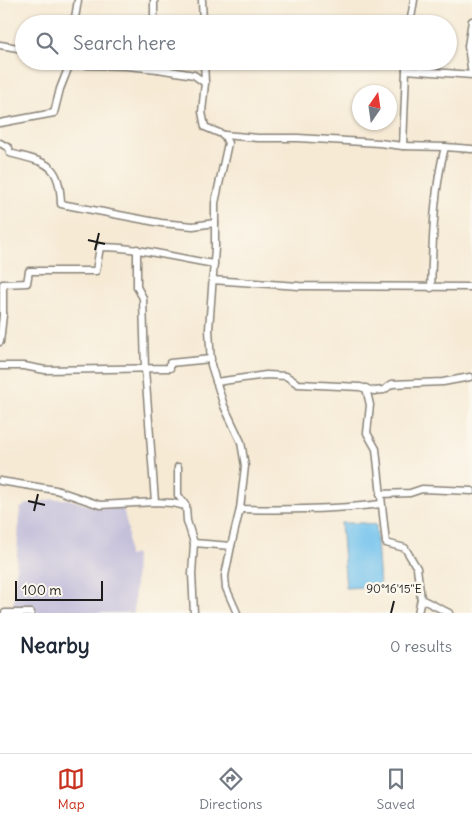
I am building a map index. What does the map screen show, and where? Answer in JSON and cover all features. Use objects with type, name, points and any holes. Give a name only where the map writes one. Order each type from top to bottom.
[{"type":"street","points":[[76,15],[78,0]]},
{"type":"street","points":[[154,0],[154,15]]},
{"type":"street","points":[[202,0],[203,15]]},
{"type":"street","points":[[412,15],[414,0]]},
{"type":"street","points":[[403,146],[406,70],[472,75],[468,46],[472,21]]},
{"type":"street","points":[[0,44],[15,47]]},
{"type":"street","points":[[0,124],[54,112],[67,70]]},
{"type":"street","points":[[164,70],[194,75],[205,83]]},
{"type":"street","points":[[204,70],[202,112],[205,127],[224,135],[472,149]]},
{"type":"street","points":[[224,135],[228,143],[215,203],[214,264],[209,329],[211,359],[216,382],[224,406],[241,442],[245,466],[240,509],[225,576],[226,588],[237,613]]},
{"type":"street","points":[[0,143],[9,148],[10,153],[46,163],[54,171],[61,188],[62,204],[160,223],[193,226],[215,223]]},
{"type":"street","points":[[431,288],[440,164],[444,147]]},
{"type":"street","points":[[0,342],[3,315],[3,284],[27,283],[29,271],[96,271],[100,247],[137,250],[214,264]]},
{"type":"street","points":[[137,250],[137,287],[143,298],[145,369],[155,502]]},
{"type":"street","points":[[212,280],[299,286],[472,287]]},
{"type":"street","points":[[0,366],[24,366],[45,370],[145,369],[170,368],[170,363],[211,359]]},
{"type":"street","points":[[216,382],[266,375],[286,376],[298,384],[360,386],[374,391],[384,390],[392,384],[443,382],[470,377]]},
{"type":"street","points":[[366,388],[370,405],[367,433],[376,449],[386,543],[405,548],[417,568],[421,599],[418,613]]},
{"type":"street","points":[[178,467],[178,495],[186,506],[187,521],[194,543],[192,574],[194,613]]},
{"type":"street","points":[[0,481],[56,490],[100,505],[155,502],[186,506]]},
{"type":"street","points":[[380,494],[410,493],[422,490],[472,491]]},
{"type":"street","points":[[240,509],[306,510],[381,504]]},
{"type":"street","points":[[194,543],[231,546]]},
{"type":"street","points":[[421,599],[449,613]]},
{"type":"street","points":[[5,613],[30,613]]},
{"type":"shaded area","points":[[53,499],[68,499],[95,507],[123,508],[128,529],[128,556],[136,554],[134,613],[13,613],[20,509],[25,505]]},
{"type":"water","points":[[341,523],[376,525],[380,586],[346,588]]}]
